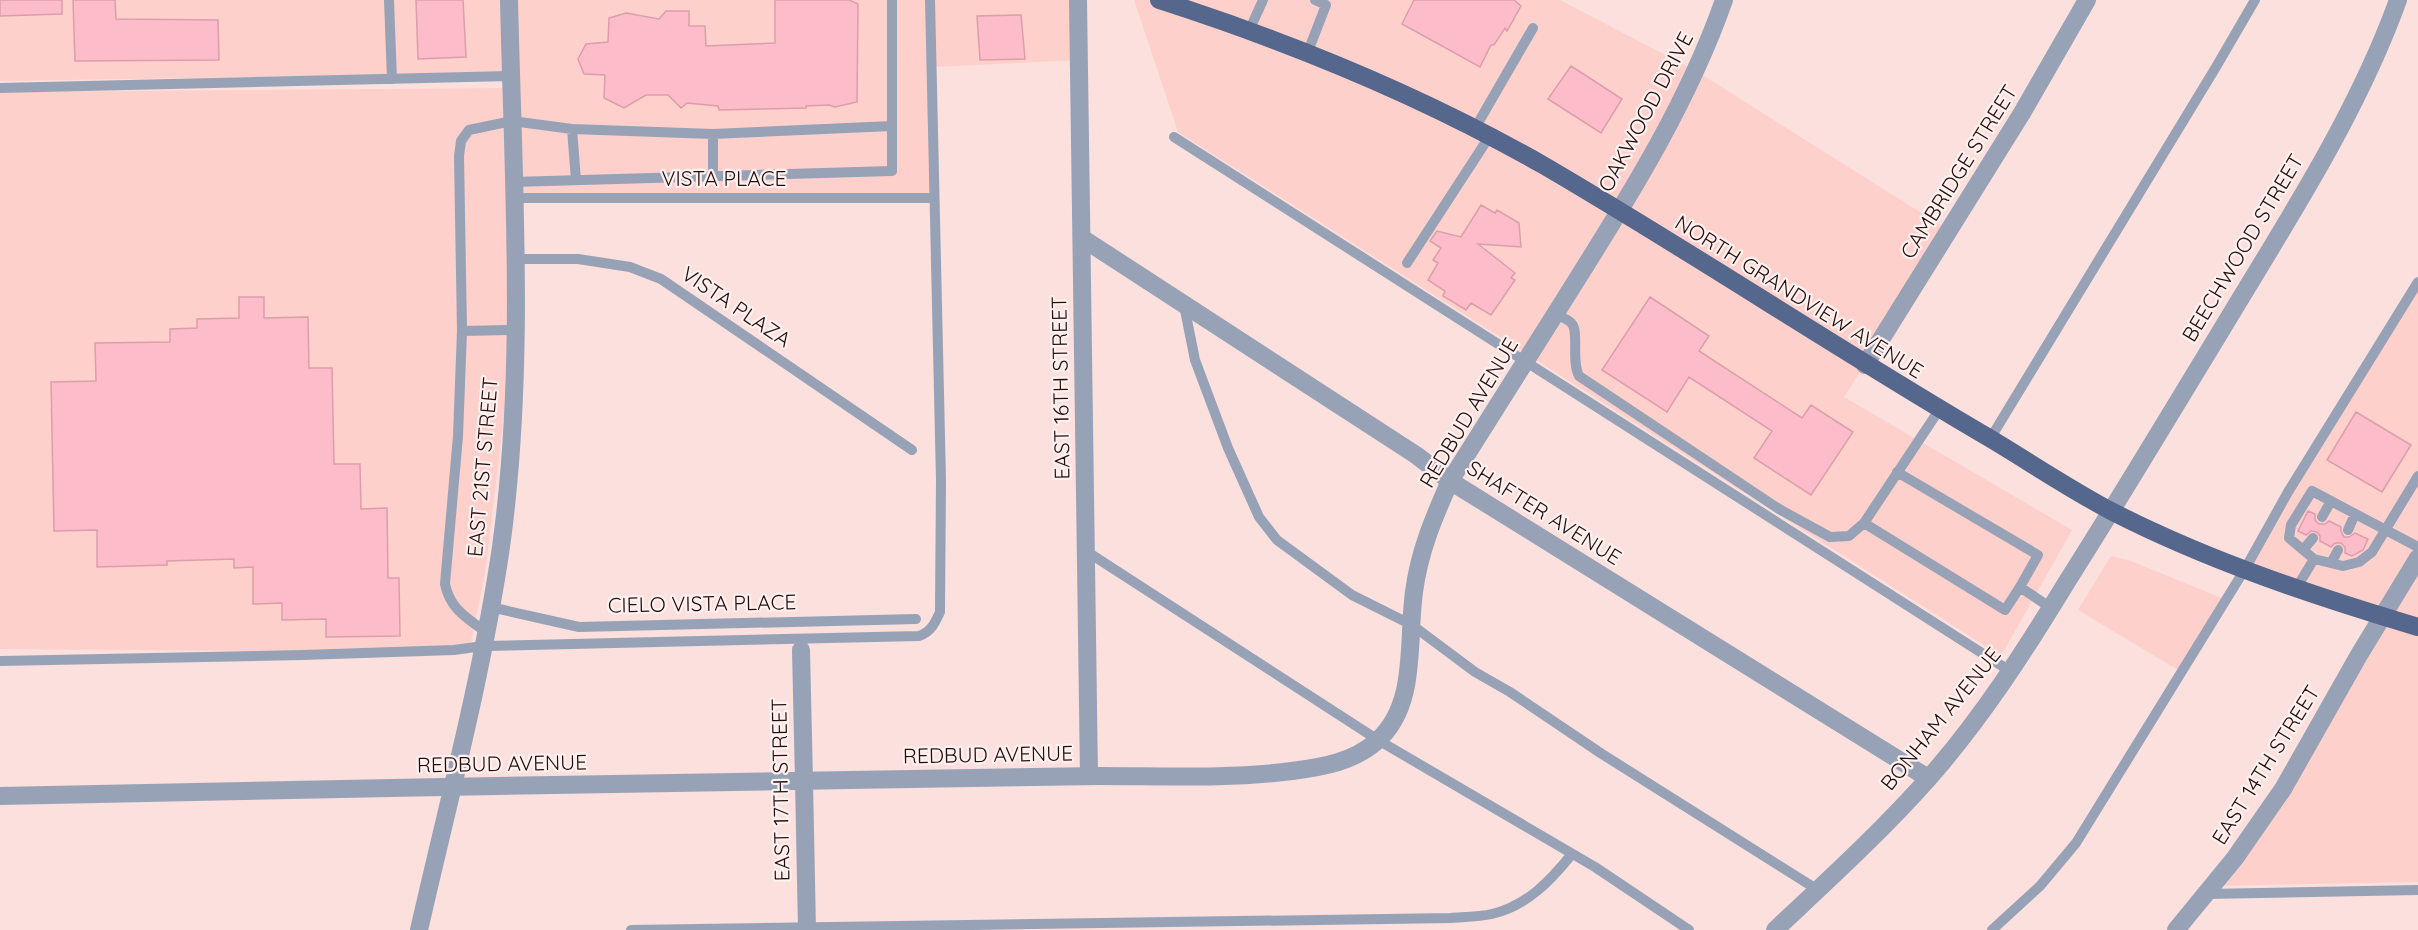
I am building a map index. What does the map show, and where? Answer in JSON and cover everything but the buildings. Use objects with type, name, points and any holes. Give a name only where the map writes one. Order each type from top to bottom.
[{"type":"main road","name":"NORTH GRANDVIEW AVENUE","points":[[1159,0],[1249,31],[1378,83],[1540,164],[1939,410],[2112,511],[2185,545],[2245,569],[2418,627]]},
{"type":"street","name":"EAST 21ST STREET","points":[[419,930],[484,639],[501,547],[510,460],[515,259],[509,0]]},
{"type":"street","name":"EAST 16TH STREET","points":[[1078,0],[1089,776]]},
{"type":"street","name":"OAKWOOD DRIVE","points":[[1619,212],[1688,88],[1711,37],[1724,0]]},
{"type":"street","name":"CAMBRIDGE STREET","points":[[1865,365],[2016,123],[2087,0]]},
{"type":"street","name":"BEECHWOOD STREET","points":[[2112,511],[2283,227],[2339,128],[2371,66],[2398,0]]},
{"type":"street","name":"REDBUD AVENUE","points":[[0,796],[1089,776],[1212,776],[1288,772],[1332,765],[1346,760],[1366,750],[1378,740],[1393,722],[1401,704],[1408,674],[1414,592],[1421,553],[1450,481],[1619,212]]},
{"type":"street","name":"SHAFTER AVENUE","points":[[1082,238],[1416,455],[1450,481],[1928,778]]},
{"type":"street","name":"BONHAM AVENUE","points":[[1775,930],[1818,890],[1928,778],[2010,671],[2112,511]]},
{"type":"street","name":"EAST 14TH STREET","points":[[2176,930],[2235,858],[2283,789],[2382,616],[2418,558]]},
{"type":"street","name":"EAST 17TH STREET","points":[[801,650],[807,929]]},
{"type":"lane","points":[[389,0],[393,79]]},
{"type":"lane","points":[[513,190],[576,180],[892,171],[892,0]]},
{"type":"lane","points":[[0,661],[454,650],[484,639],[919,636],[925,634],[934,626],[940,612],[941,480],[930,0]]},
{"type":"lane","points":[[1249,31],[1263,0]]},
{"type":"lane","points":[[1307,54],[1326,5],[1315,0]]},
{"type":"lane","points":[[1990,439],[2255,0]]},
{"type":"lane","points":[[1407,263],[1482,133],[1533,28]]},
{"type":"lane","points":[[0,88],[511,76]]},
{"type":"lane","points":[[484,639],[455,609],[447,597],[445,584],[458,436],[462,332],[459,156],[461,141],[469,130],[512,121],[572,129],[713,134],[892,126]]},
{"type":"lane","points":[[572,129],[576,180]]},
{"type":"lane","points":[[713,134],[713,176]]},
{"type":"lane","points":[[1174,136],[2010,671]]},
{"type":"lane","name":"VISTA PLACE","points":[[513,190],[934,198]]},
{"type":"lane","name":"VISTA PLAZA","points":[[515,259],[578,259],[630,267],[661,279],[912,450]]},
{"type":"lane","points":[[1992,930],[2040,886],[2076,843],[2418,282]]},
{"type":"lane","points":[[1184,304],[1195,360],[1228,448],[1259,517],[1276,540],[1352,595],[1412,625],[1474,672],[1510,692],[1602,754],[1818,890]]},
{"type":"lane","points":[[1555,314],[1572,323],[1575,331],[1573,357],[1579,376],[1779,509],[1830,537],[1849,537],[1864,523],[1939,410]]},
{"type":"lane","points":[[462,332],[515,330]]},
{"type":"lane","points":[[1864,523],[2005,610],[2020,587],[2038,555],[1897,471]]},
{"type":"lane","points":[[2418,476],[2385,529],[2372,552],[2360,562],[2343,566],[2314,559],[2289,538],[2291,525],[2312,491],[2385,529],[2418,547]]},
{"type":"lane","points":[[2322,518],[2331,501]]},
{"type":"lane","points":[[2348,530],[2355,514]]},
{"type":"lane","points":[[2302,550],[2313,538]]},
{"type":"lane","points":[[2331,563],[2338,550]]},
{"type":"lane","points":[[1086,552],[1378,740],[1572,854],[1689,930]]},
{"type":"lane","points":[[2297,587],[2314,559]]},
{"type":"lane","points":[[2020,587],[2051,608]]},
{"type":"lane","name":"CIELO VISTA PLACE","points":[[490,607],[579,627],[916,619]]},
{"type":"lane","points":[[630,930],[1451,918],[1491,914],[1510,908],[1528,898],[1551,880],[1572,854]]},
{"type":"lane","points":[[2206,894],[2418,890]]},
{"type":"shaded area","points":[[0,0],[1078,0],[1079,60],[932,67],[931,195],[513,201],[515,325],[485,573],[469,652],[0,649],[0,92],[510,88],[510,73],[0,81]]},
{"type":"shaded area","points":[[1134,0],[1560,0],[1696,71],[1950,231],[1844,397],[2072,530],[2001,656],[1178,132]]},
{"type":"shaded area","points":[[2418,283],[2418,882],[2213,886],[2382,616],[2245,569]]},
{"type":"shaded area","points":[[2111,556],[2131,561],[2224,599],[2178,670],[2078,610]]}]
